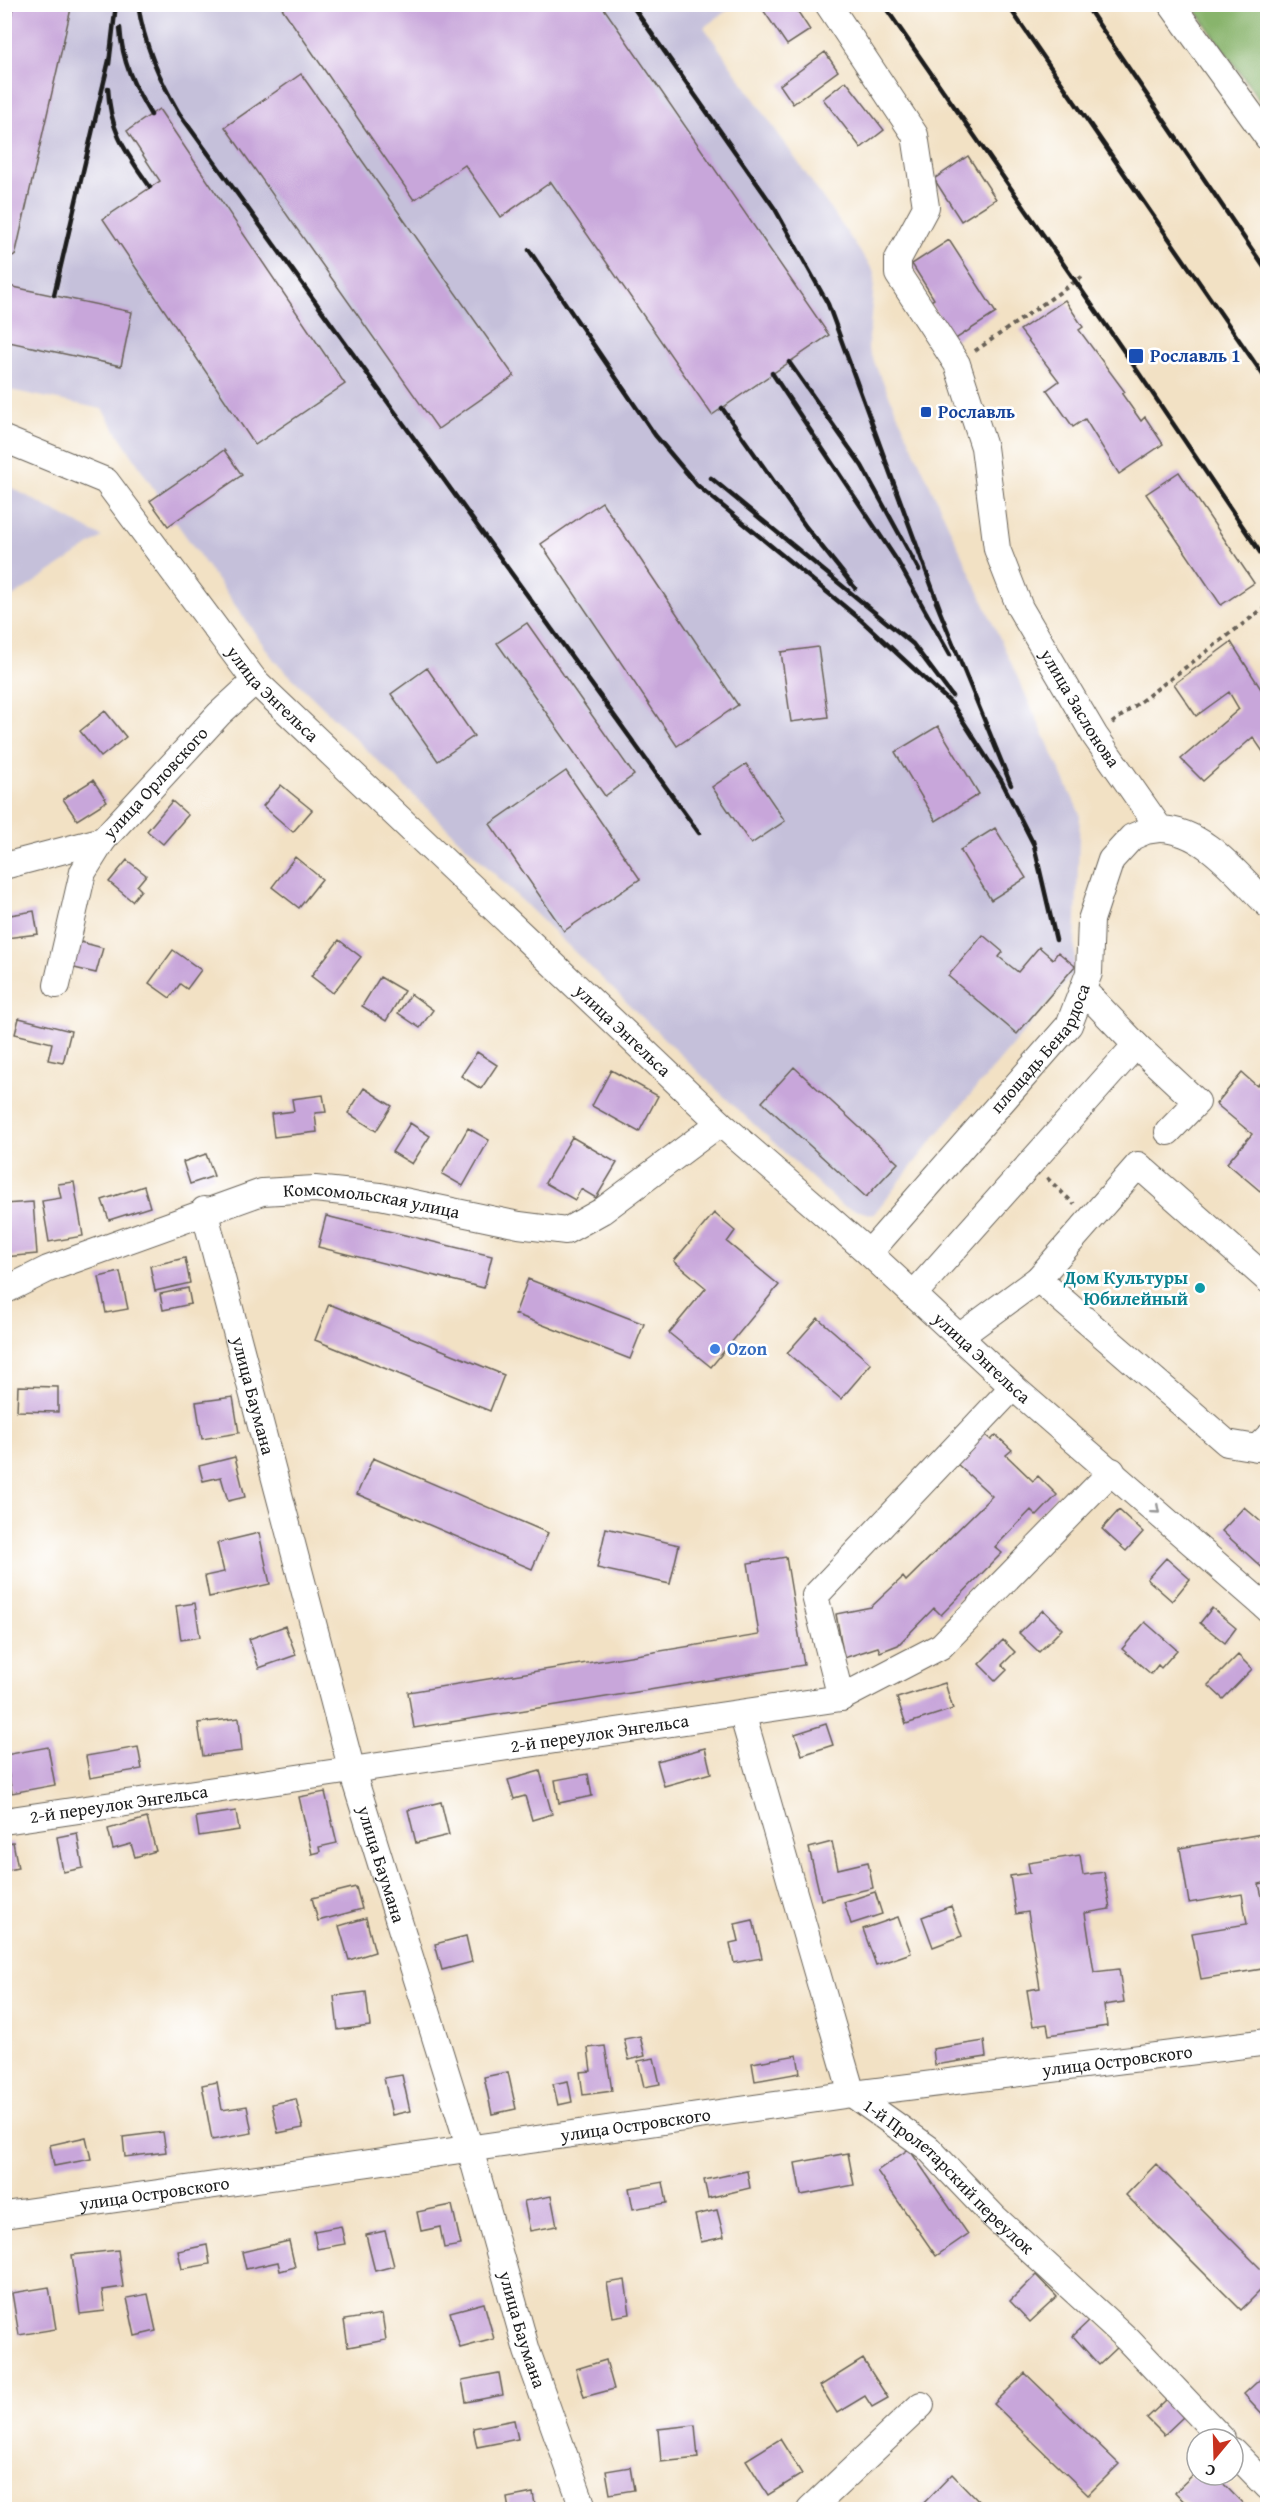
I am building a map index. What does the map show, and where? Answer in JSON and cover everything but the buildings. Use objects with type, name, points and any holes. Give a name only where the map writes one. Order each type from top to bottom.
[{"type":"street","name":"улица Заслонова","points":[[828,4],[915,135],[926,207],[898,259],[898,274],[957,364],[984,447],[992,521],[1005,573],[1048,659],[1095,736],[1160,829]]},
{"type":"street","points":[[1171,4],[1268,138]]},
{"type":"street","name":"улица Энгельса","points":[[4,439],[106,481],[255,681],[720,1123],[869,1253],[1013,1387],[1268,1609]]},
{"type":"street","name":"улица Орловского","points":[[4,866],[103,840],[219,714],[255,681]]},
{"type":"street","points":[[1160,829],[1177,829],[1207,846],[1268,905]]},
{"type":"street","name":"площадь Бенардоса","points":[[869,1253],[1069,1025],[1089,973],[1091,920],[1111,860],[1132,837],[1146,831],[1160,829]]},
{"type":"street","points":[[57,985],[83,872],[103,840]]},
{"type":"street","points":[[1084,991],[1136,1045],[1197,1102],[1168,1132]]},
{"type":"street","points":[[913,1295],[1136,1045]]},
{"type":"street","name":"Комсомольская улица","points":[[4,1290],[48,1269],[204,1210],[262,1192],[315,1189],[380,1196],[519,1225],[566,1231],[602,1211],[720,1123]]},
{"type":"street","points":[[959,1337],[1038,1279],[1137,1164],[1268,1280]]},
{"type":"street","name":"улица Баумана","points":[[204,1210],[352,1771],[470,2149],[527,2351],[584,2510]]},
{"type":"street","points":[[1038,1279],[1227,1443],[1257,1448],[1268,1437]]},
{"type":"street","points":[[841,1698],[815,1596],[1013,1387]]},
{"type":"street","name":"2-й переулок Энгельса","points":[[4,1821],[841,1698],[941,1646],[1112,1471]]},
{"type":"street","name":"1-й Пролетарский переулок","points":[[742,1713],[852,2094],[928,2148],[993,2216],[1128,2340],[1211,2427]]},
{"type":"street","name":"улица Островского","points":[[4,2215],[852,2094],[1268,2042]]},
{"type":"street","points":[[810,2510],[921,2405]]},
{"type":"street","points":[[1245,2463],[1268,2487]]},
{"type":"path","points":[[957,364],[1082,277]]},
{"type":"path","points":[[1095,736],[1268,605]]},
{"type":"path","points":[[1031,1162],[1089,1219]]},
{"type":"shaded area","points":[[4,5],[735,5],[704,27],[875,273],[868,349],[1080,814],[1074,973],[944,1126],[873,1215],[842,1206],[719,1092],[274,660],[170,514],[102,409],[5,389]]},
{"type":"shaded area","points":[[5,484],[102,537],[5,602]]},
{"type":"green space","points":[[1192,5],[1267,5],[1267,111]]},
{"type":"railway","points":[[109,64],[116,4]]},
{"type":"railway","points":[[138,4],[153,61],[179,113],[699,833]]},
{"type":"railway","points":[[631,4],[775,209],[828,304],[940,609]]},
{"type":"railway","points":[[883,4],[1130,360],[1268,564]]},
{"type":"railway","points":[[1007,4],[1268,382]]},
{"type":"railway","points":[[1085,4],[1268,273]]},
{"type":"railway","points":[[120,28],[123,52],[130,74],[151,115]]},
{"type":"railway","points":[[54,295],[110,56]]},
{"type":"railway","points":[[108,88],[109,104],[116,130],[127,152],[150,187]]},
{"type":"railway","points":[[529,250],[655,435],[697,485],[861,620],[952,704],[1001,780],[1035,847]]},
{"type":"railway","points":[[789,362],[862,466],[919,570]]},
{"type":"railway","points":[[772,373],[898,562],[950,655]]},
{"type":"railway","points":[[722,408],[806,527],[855,588]]},
{"type":"railway","points":[[711,478],[913,644],[952,696]]},
{"type":"railway","points":[[936,602],[1011,785]]},
{"type":"railway","points":[[1033,841],[1056,940]]},
{"type":"place","name":"Рославль 1","points":[[1136,356]]},
{"type":"place","name":"Рославль","points":[[926,412]]},
{"type":"place","name":"Дом Культуры Юбилейный","points":[[1200,1288]]},
{"type":"place","name":"Ozon","points":[[715,1349]]}]
